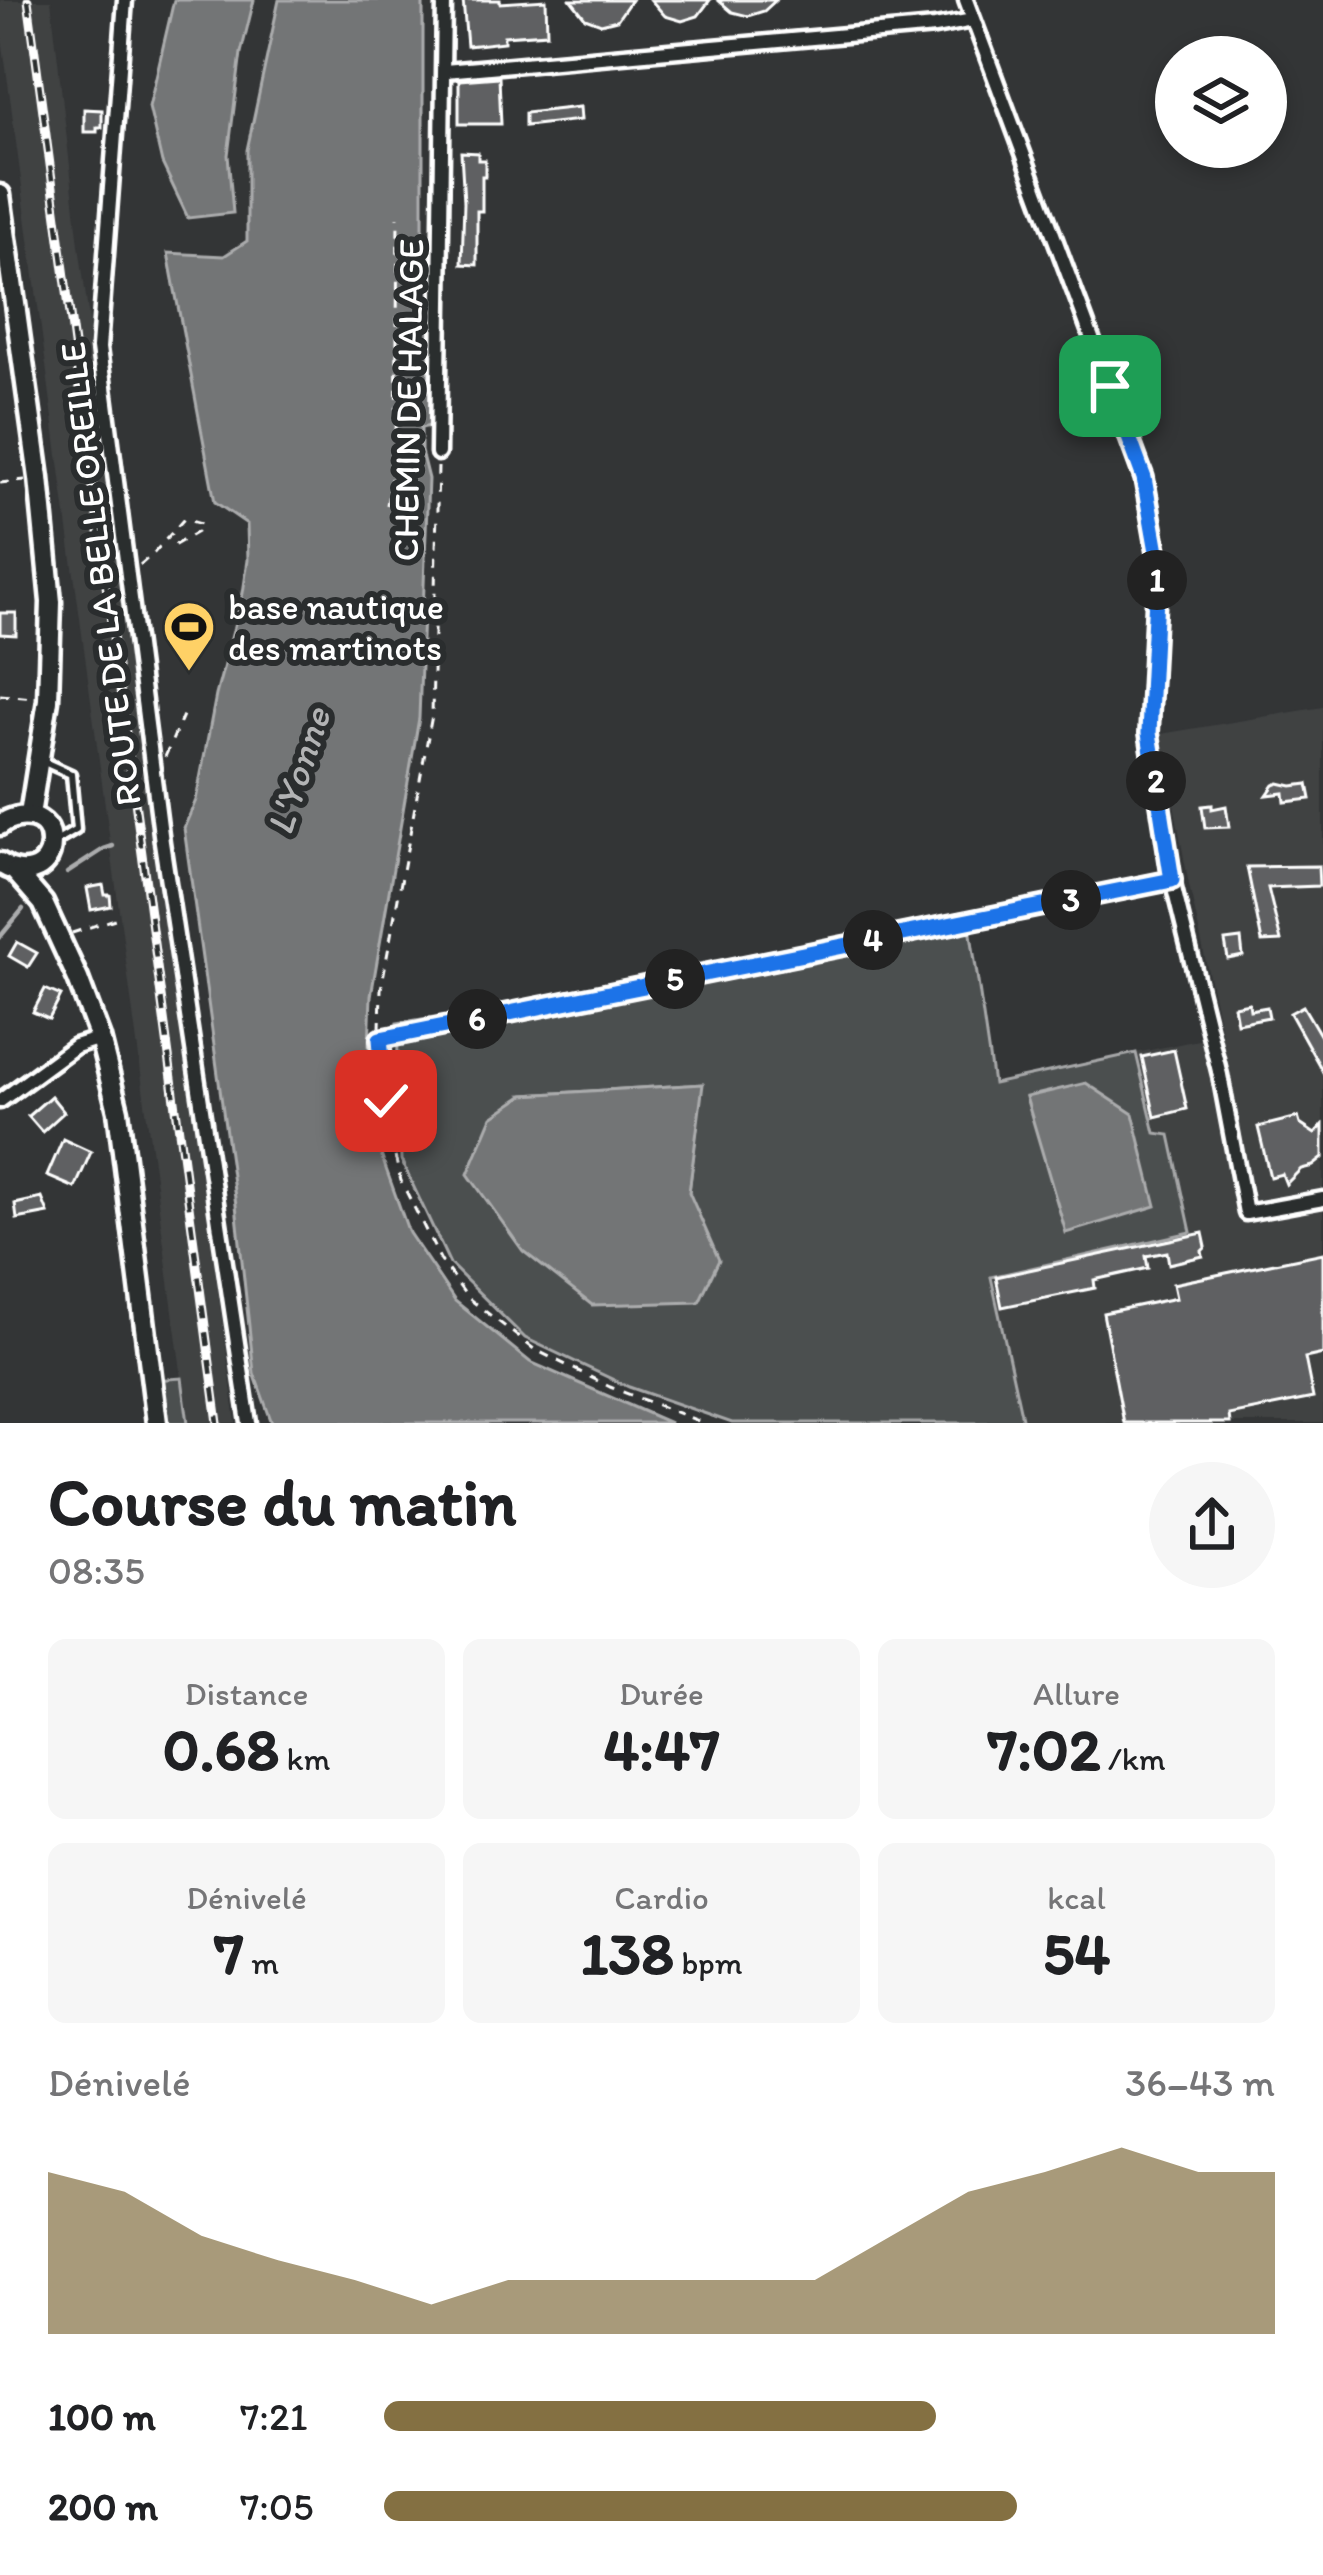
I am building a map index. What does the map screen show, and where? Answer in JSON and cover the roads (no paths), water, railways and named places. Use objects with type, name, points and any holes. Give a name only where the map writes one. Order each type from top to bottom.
[{"type":"main road","points":[[0,195],[51,602],[48,700],[30,815]]},
{"type":"main road","points":[[0,825],[12,816],[30,815],[46,826],[43,903]]},
{"type":"main road","points":[[8,867],[35,869],[47,854]]},
{"type":"main road","points":[[8,867],[43,903],[100,1038],[118,1111],[157,1423]]},
{"type":"street","name":"ROUTE DE LA BELLE OREILLE","points":[[125,0],[99,348],[154,781],[249,1423]]},
{"type":"street","name":"CHEMIN DE HALAGE","points":[[438,453],[444,0]]},
{"type":"street","points":[[966,0],[1144,478],[1158,557],[1149,733],[1172,880],[1220,1075],[1246,1213],[1323,1199]]},
{"type":"street","points":[[445,70],[973,20]]},
{"type":"street","points":[[380,1039],[1172,880]]},
{"type":"street","points":[[0,1101],[75,1046],[100,1038]]},
{"type":"lane","points":[[40,760],[71,774],[76,830],[47,854]]},
{"type":"water","points":[[174,0],[254,0],[241,53],[228,155],[233,213],[188,218],[162,163],[149,107]]},
{"type":"water","name":"L'Yonne","points":[[279,0],[423,0],[423,246],[430,247],[430,426],[421,428],[428,479],[419,718],[371,996],[375,1138],[409,1233],[455,1301],[530,1362],[670,1423],[272,1423],[254,1373],[184,828],[196,800],[216,695],[243,593],[247,524],[215,502],[168,253],[224,256],[247,241],[247,150]]},
{"type":"water","points":[[1086,1083],[1133,1114],[1156,1206],[1066,1233],[1026,1097]]},
{"type":"water","points":[[703,1084],[689,1192],[719,1260],[699,1302],[592,1305],[523,1251],[468,1174],[492,1117],[524,1095]]},
{"type":"waterway","points":[[67,873],[113,846]]},
{"type":"waterway","points":[[0,937],[23,909]]},
{"type":"railway","points":[[28,0],[218,1423]]},
{"type":"place","name":"base nautique des martinots","points":[[189,673]]}]
